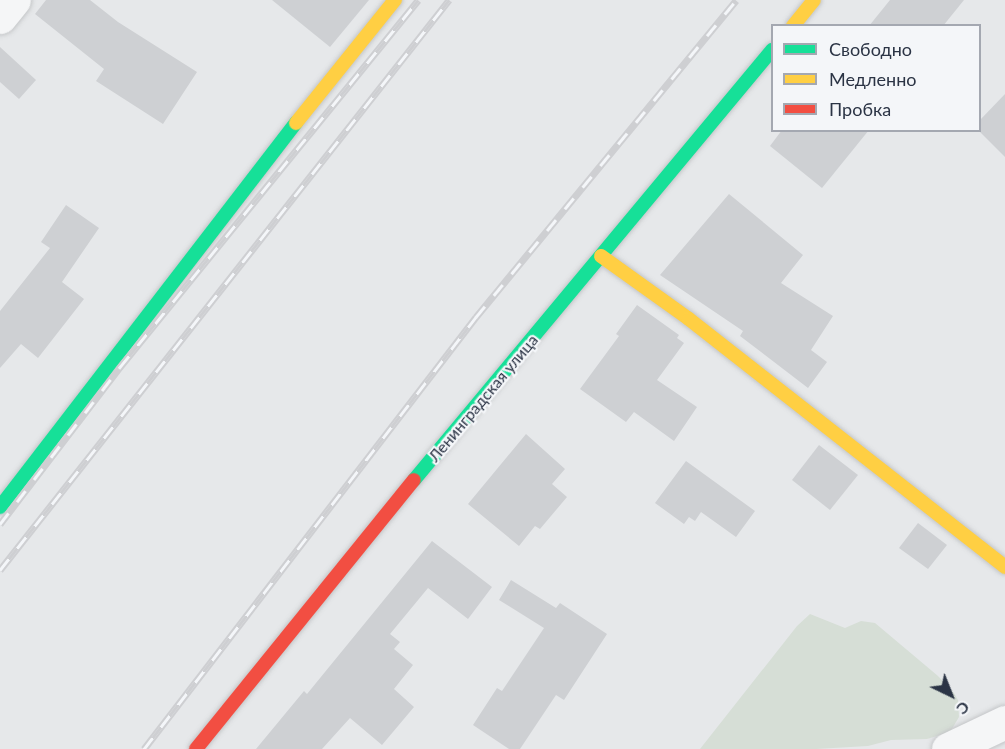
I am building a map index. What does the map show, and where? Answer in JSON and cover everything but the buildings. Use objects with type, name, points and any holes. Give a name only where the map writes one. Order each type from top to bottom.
[{"type":"street","points":[[0,17],[14,0]]},
{"type":"street","points":[[0,507],[333,74],[395,0]]},
{"type":"street","points":[[795,24],[814,0]]},
{"type":"street","name":"Ленинградская улица","points":[[196,749],[337,573],[771,51]]},
{"type":"street","points":[[601,256],[690,319],[1005,567]]},
{"type":"street","points":[[948,749],[1005,722]]},
{"type":"shaded area","points":[[810,614],[845,628],[861,621],[875,623],[938,676],[958,700],[959,717],[950,732],[927,739],[891,740],[868,746],[816,749],[700,749],[797,626]]},
{"type":"railway","points":[[0,524],[120,367],[418,0]]},
{"type":"railway","points":[[0,570],[449,0]]},
{"type":"railway","points":[[144,749],[476,317],[736,0]]},
{"type":"traffic: fast","points":[[414,480],[771,51]]},
{"type":"traffic: fast","points":[[0,507],[296,123]]},
{"type":"traffic: slow","points":[[296,123],[395,0]]},
{"type":"traffic: slow","points":[[795,24],[814,0]]},
{"type":"traffic: slow","points":[[601,256],[689,319],[1005,567]]},
{"type":"traffic: jam","points":[[196,749],[414,480]]}]
